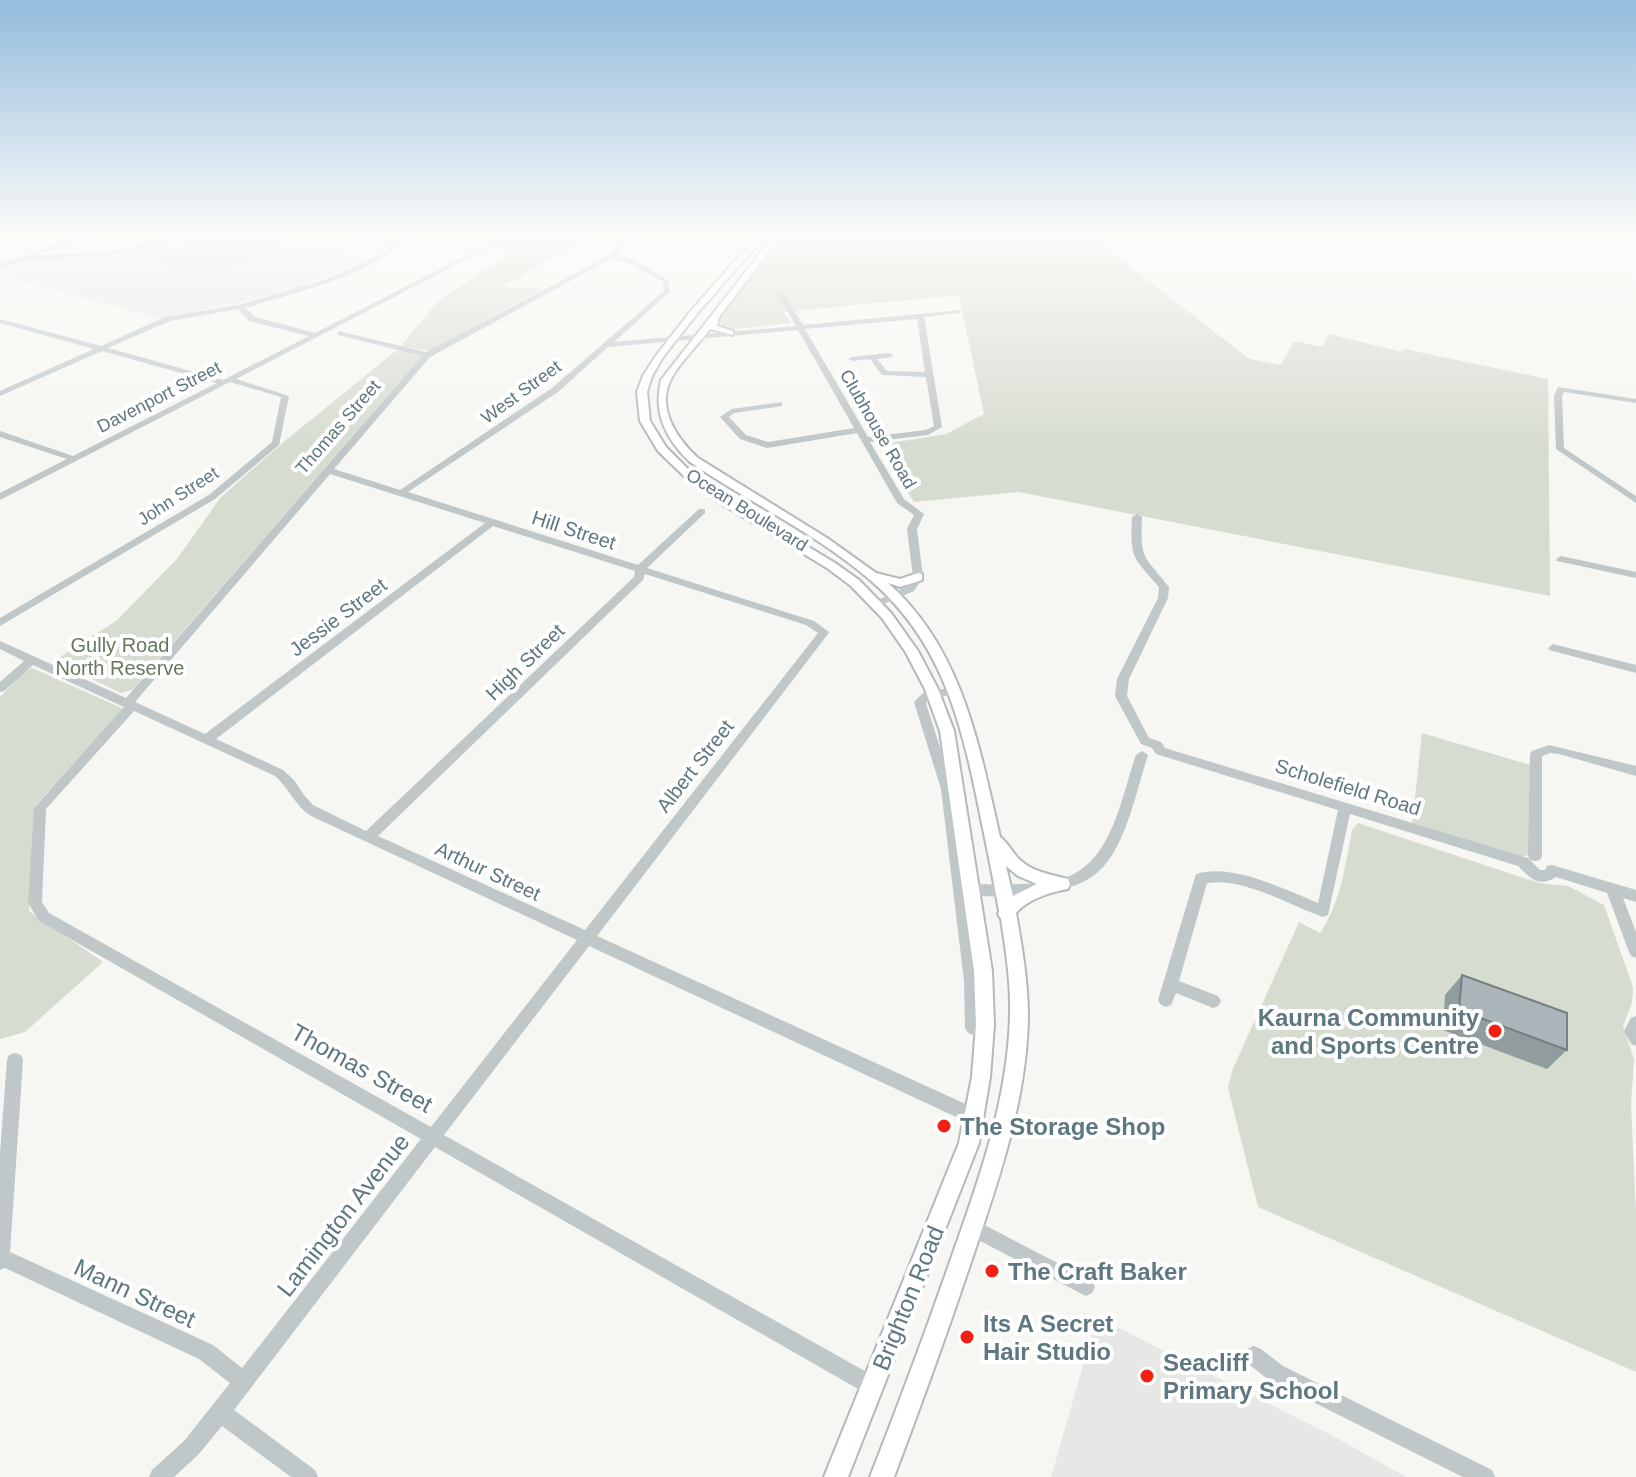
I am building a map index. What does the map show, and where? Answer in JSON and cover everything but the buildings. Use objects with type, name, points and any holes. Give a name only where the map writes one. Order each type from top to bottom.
[{"type":"main road","name":"Ocean Boulevard","points":[[701,307],[654,366],[642,394],[645,423],[662,451],[698,482],[829,562],[877,603],[914,652],[935,693],[947,731],[985,1005],[975,1117]]},
{"type":"main road","name":"Ocean Boulevard","points":[[722,307],[666,380],[661,394],[664,421],[680,447],[715,475],[813,533],[896,596],[916,622],[955,691],[970,729],[1002,889],[1019,1013],[1014,1090],[1006,1128]]},
{"type":"main road","points":[[717,313],[712,327],[730,333]]},
{"type":"main road","points":[[868,573],[900,583],[916,581],[910,600],[916,622]]},
{"type":"main road","points":[[990,827],[1009,863],[1034,879],[1055,885]]},
{"type":"main road","points":[[1006,914],[1016,902],[1055,885]]},
{"type":"main road","name":"Brighton Road","points":[[836,1477],[953,1187],[975,1117]]},
{"type":"main road","name":"Brighton Road","points":[[882,1477],[1006,1128]]},
{"type":"street","points":[[0,394],[168,319],[240,307],[252,319],[315,335]]},
{"type":"street","name":"Davenport Street","points":[[0,497],[367,307]]},
{"type":"street","name":"Thomas Street","points":[[517,307],[427,355],[40,808],[37,910],[872,1386]]},
{"type":"street","name":"West Street","points":[[401,493],[555,390],[648,307]]},
{"type":"street","name":"Clubhouse Road","points":[[789,307],[900,501],[919,514],[912,529],[916,581]]},
{"type":"street","points":[[608,345],[959,311]]},
{"type":"street","points":[[865,440],[936,429],[923,321],[917,316]]},
{"type":"street","points":[[0,321],[226,381]]},
{"type":"street","points":[[0,327],[10,323]]},
{"type":"street","points":[[341,333],[427,355]]},
{"type":"street","points":[[852,359],[889,355]]},
{"type":"street","points":[[872,357],[885,373],[931,375]]},
{"type":"street","name":"John Street","points":[[0,623],[212,497],[276,443],[285,396],[226,381]]},
{"type":"street","points":[[1636,401],[1573,389],[1561,389],[1558,396],[1560,449],[1636,500]]},
{"type":"street","points":[[779,404],[732,411],[724,417],[743,437],[757,444],[793,442],[807,436],[858,430]]},
{"type":"street","points":[[0,434],[74,459]]},
{"type":"street","name":"Hill Street","points":[[328,470],[810,623]]},
{"type":"street","name":"High Street","points":[[368,837],[639,578],[640,569],[702,511]]},
{"type":"street","points":[[971,890],[1055,885],[1102,859],[1143,748],[1121,696],[1123,679],[1163,598],[1164,587],[1139,563],[1135,545],[1137,517]]},
{"type":"street","name":"Jessie Street","points":[[206,740],[492,522]]},
{"type":"street","points":[[1561,559],[1636,575]]},
{"type":"street","points":[[877,603],[896,596],[916,581]]},
{"type":"street","name":"Albert Street","points":[[587,938],[822,636],[821,627],[810,623]]},
{"type":"street","name":"Arthur Street","points":[[0,645],[279,773],[288,780],[302,806],[975,1117]]},
{"type":"street","points":[[1553,648],[1636,669]]},
{"type":"street","points":[[0,688],[32,660]]},
{"type":"street","points":[[955,691],[935,693],[923,699],[921,707],[947,789],[971,981],[973,1028]]},
{"type":"street","name":"Scholefield Road","points":[[1143,748],[1151,758],[1160,751],[1345,808],[1529,859],[1537,876],[1550,875],[1552,870],[1613,889]]},
{"type":"street","points":[[1529,859],[1536,754],[1549,749],[1559,750],[1636,771]]},
{"type":"street","points":[[1166,1000],[1201,878],[1210,874],[1232,879],[1323,911],[1345,808]]},
{"type":"street","points":[[1613,889],[1636,896]]},
{"type":"street","points":[[1613,889],[1636,952]]},
{"type":"street","name":"Lamington Avenue","points":[[159,1477],[191,1448],[220,1412],[587,938]]},
{"type":"street","points":[[1171,984],[1213,1001]]},
{"type":"street","points":[[1636,1023],[1632,1031],[1636,1039]]},
{"type":"street","name":"Mann Street","points":[[15,1060],[1,1259],[206,1352],[244,1381]]},
{"type":"street","points":[[973,1228],[1086,1287]]},
{"type":"street","points":[[1254,1356],[1276,1373],[1485,1477]]},
{"type":"street","points":[[220,1412],[308,1477]]},
{"type":"shaded area","points":[[117,307],[217,307],[162,319]]},
{"type":"shaded area","name":"Seacliff Primary School","points":[[1097,1317],[1333,1436],[1406,1477],[1051,1477]]},
{"type":"green space","points":[[433,307],[509,307],[429,351],[401,346]]},
{"type":"green space","points":[[729,307],[836,307],[784,312],[791,323],[734,329],[722,327],[719,320]]},
{"type":"green space","points":[[962,307],[1182,307],[1249,359],[1281,365],[1294,341],[1322,347],[1329,334],[1402,352],[1404,349],[1548,379],[1550,596],[1019,492],[914,502],[878,445],[946,434],[984,414]]},
{"type":"green space","name":"Gully Road North Reserve","points":[[397,350],[422,356],[132,690],[121,693],[54,661],[116,621],[177,559],[221,497]]},
{"type":"green space","points":[[32,668],[124,709],[35,806],[29,911],[103,962],[25,1032],[0,1039],[0,697],[22,673]]},
{"type":"green space","points":[[1422,733],[1530,765],[1530,854],[1520,858],[1412,824]]},
{"type":"green space","points":[[1358,823],[1539,883],[1568,886],[1604,905],[1633,987],[1632,1003],[1623,1026],[1634,1059],[1631,1104],[1636,1212],[1636,1372],[1258,1207],[1228,1088],[1232,1071],[1299,922],[1320,933],[1327,921],[1341,883],[1352,830]]},
{"type":"place","name":"Kaurna Community and Sports Centre","points":[[1495,1031]]},
{"type":"place","name":"The Storage Shop","points":[[944,1126]]},
{"type":"place","name":"The Craft Baker","points":[[992,1271]]},
{"type":"place","name":"Its A Secret Hair Studio","points":[[967,1337]]},
{"type":"place","name":"Seacliff Primary School","points":[[1147,1376]]}]
